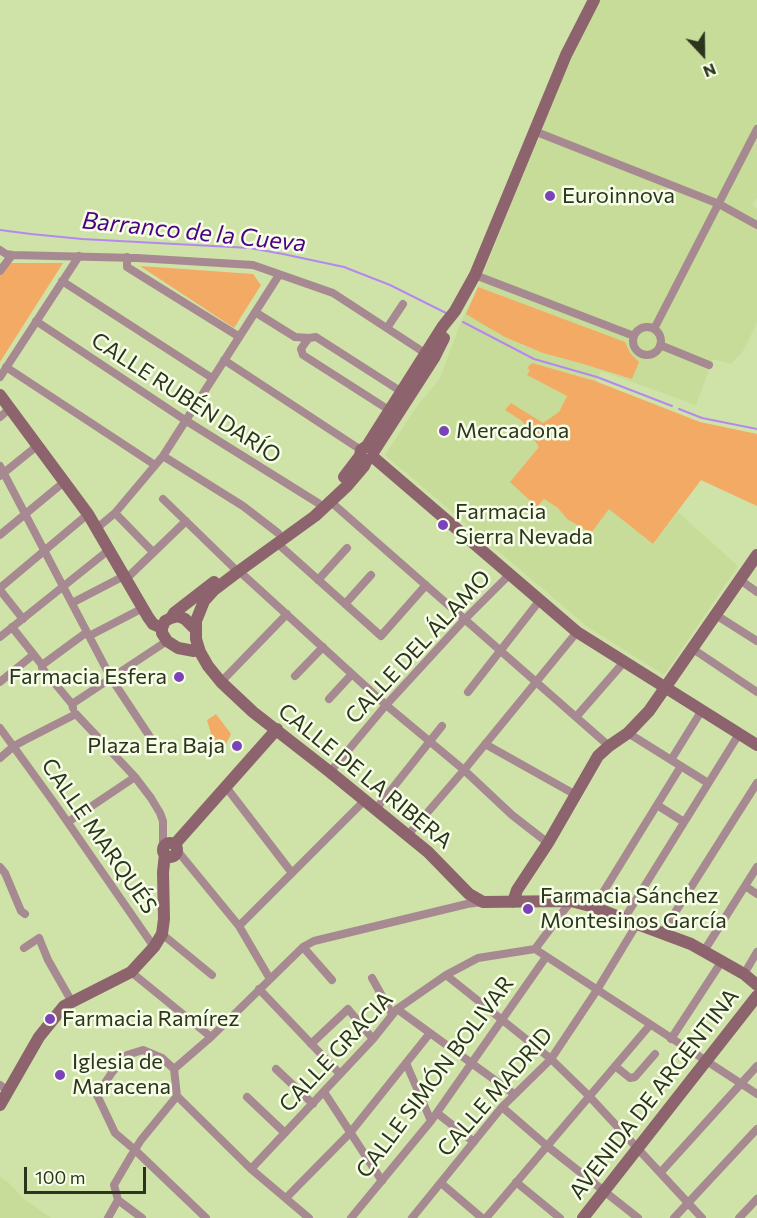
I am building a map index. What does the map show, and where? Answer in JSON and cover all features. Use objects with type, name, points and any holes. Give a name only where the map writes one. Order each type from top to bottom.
[{"type":"street","points":[[171,618],[174,613],[324,502],[367,453],[449,329],[455,311],[475,274],[566,55],[594,0]]},
{"type":"street","points":[[654,329],[757,129]]},
{"type":"street","points":[[534,131],[719,204],[757,225]]},
{"type":"street","points":[[0,250],[12,255],[127,257],[253,265],[333,293],[430,356]]},
{"type":"street","points":[[0,271],[12,255]]},
{"type":"street","points":[[0,377],[79,256]]},
{"type":"street","points":[[127,257],[127,267],[238,336]]},
{"type":"street","points":[[475,274],[634,336]]},
{"type":"street","points":[[98,528],[115,513],[163,456],[279,275]]},
{"type":"street","points":[[62,281],[212,378]]},
{"type":"street","points":[[387,328],[403,304]]},
{"type":"street","points":[[255,312],[295,337],[316,337],[405,394]]},
{"type":"street","name":"CALLE RUBÉN DARÍO","points":[[36,321],[185,420],[324,502],[426,585],[609,746]]},
{"type":"street","points":[[646,327],[654,329],[660,336],[660,345],[654,353],[648,355],[637,351],[634,346],[636,333],[646,327]]},
{"type":"street","points":[[295,337],[303,355],[389,410]]},
{"type":"street","points":[[301,349],[309,338]]},
{"type":"street","points":[[660,345],[709,366]]},
{"type":"street","points":[[224,360],[367,453],[577,632],[757,745]]},
{"type":"street","points":[[6,367],[155,465]]},
{"type":"street","points":[[367,453],[389,410],[405,394]]},
{"type":"street","points":[[0,395],[5,413],[37,446],[88,514],[148,617],[153,624],[162,628]]},
{"type":"street","points":[[37,446],[1,472],[111,678],[152,740]]},
{"type":"street","points":[[163,456],[243,506],[318,580],[381,636],[426,585]]},
{"type":"street","points":[[0,535],[64,482]]},
{"type":"street","points":[[163,499],[236,569],[386,705],[464,770],[512,815],[548,843]]},
{"type":"street","points":[[115,513],[153,552]]},
{"type":"street","points":[[23,619],[0,589],[88,514]]},
{"type":"street","points":[[72,603],[125,578],[186,521]]},
{"type":"street","points":[[318,580],[347,548]]},
{"type":"street","points":[[0,637],[110,549]]},
{"type":"street","points":[[513,902],[517,890],[548,843],[598,756],[628,733],[648,711],[757,555]]},
{"type":"street","name":"CALLE DE LA RIBERA","points":[[221,682],[209,677],[199,662],[194,651],[193,630],[204,601],[236,569]]},
{"type":"street","name":"CALLE DEL ÁLAMO","points":[[330,771],[386,705],[510,574]]},
{"type":"street","points":[[345,604],[372,575]]},
{"type":"street","points":[[740,580],[757,592]]},
{"type":"street","points":[[72,704],[169,643],[185,642],[193,630],[202,592]]},
{"type":"street","points":[[468,692],[540,600]]},
{"type":"street","points":[[42,665],[88,634],[143,608]]},
{"type":"street","points":[[221,682],[287,614]]},
{"type":"street","points":[[716,615],[757,642]]},
{"type":"street","points":[[193,630],[184,619],[178,616],[165,621],[162,633],[169,643],[178,648],[194,651]]},
{"type":"street","points":[[12,627],[72,704],[76,714],[135,777],[151,798],[163,821],[163,842],[180,854],[238,926],[270,979]]},
{"type":"street","name":"CALLE DE LA RIBERA","points":[[193,630],[203,659],[221,682],[253,712],[330,771],[408,836],[450,873],[469,894],[483,902]]},
{"type":"street","points":[[408,836],[577,632]]},
{"type":"street","points":[[295,676],[323,647]]},
{"type":"street","points":[[693,649],[757,692]]},
{"type":"street","points":[[0,682],[33,655]]},
{"type":"street","points":[[576,717],[624,662]]},
{"type":"street","points":[[329,699],[352,674]]},
{"type":"street","points":[[671,760],[702,710]]},
{"type":"street","points":[[0,758],[14,746],[76,714]]},
{"type":"street","points":[[376,809],[442,726]]},
{"type":"street","name":"CALLE MARQUÉS","points":[[0,729],[68,822],[154,947]]},
{"type":"street","points":[[0,1105],[4,1088],[64,1006],[131,972],[154,947],[162,934],[163,872],[170,849],[277,729]]},
{"type":"street","points":[[628,733],[708,783]]},
{"type":"street","points":[[624,919],[739,734]]},
{"type":"street","points":[[485,744],[576,795]]},
{"type":"street","points":[[594,907],[681,766]]},
{"type":"street","points":[[68,822],[135,777]]},
{"type":"street","points":[[662,933],[757,783]]},
{"type":"street","points":[[226,787],[292,873]]},
{"type":"street","points":[[238,926],[365,800]]},
{"type":"street","points":[[657,805],[684,822]]},
{"type":"street","points":[[0,867],[5,873],[21,911],[25,914]]},
{"type":"street","points":[[704,951],[757,867]]},
{"type":"street","points":[[745,886],[757,894]]},
{"type":"street","points":[[571,901],[535,949],[757,1094]]},
{"type":"street","points":[[174,1069],[211,1037],[303,947],[314,941],[466,904],[571,901],[594,907],[692,944],[744,974],[757,985]]},
{"type":"street","name":"CALLE MADRID","points":[[412,1218],[502,1107],[551,1059],[637,924]]},
{"type":"street","points":[[162,934],[212,975]]},
{"type":"street","points":[[24,948],[39,938],[48,960],[72,1002]]},
{"type":"street","points":[[303,947],[332,981]]},
{"type":"street","name":"CALLE GRACIA","points":[[250,1169],[373,1040],[394,1011],[446,975],[478,958],[535,949]]},
{"type":"street","points":[[744,974],[757,952]]},
{"type":"street","name":"CALLE SIMÓN BOLIVAR","points":[[351,1218],[437,1113],[546,957]]},
{"type":"street","points":[[671,1039],[722,961]]},
{"type":"street","points":[[131,972],[211,1037]]},
{"type":"street","points":[[446,975],[551,1059],[590,1096],[702,1218]]},
{"type":"street","points":[[372,978],[394,1011],[430,1033],[514,1094]]},
{"type":"street","points":[[259,988],[340,1074]]},
{"type":"street","name":"AVENIDA DE ARGENTINA","points":[[583,1218],[757,996]]},
{"type":"street","points":[[311,1044],[348,1009],[373,1040]]},
{"type":"street","points":[[441,1183],[484,1218],[650,1025]]},
{"type":"street","points":[[286,1198],[350,1133],[430,1033]]},
{"type":"street","points":[[206,1218],[135,1149],[115,1133],[96,1095],[127,1055],[143,1050],[162,1058],[174,1069],[177,1096],[250,1169],[309,1218]]},
{"type":"street","points":[[615,1066],[630,1078],[634,1077],[655,1054]]},
{"type":"street","points":[[406,1063],[431,1121]]},
{"type":"street","points":[[661,1172],[757,1066]]},
{"type":"street","points":[[276,1069],[313,1104]]},
{"type":"street","points":[[324,1092],[382,1181]]},
{"type":"street","points":[[142,1218],[118,1200],[114,1185],[141,1140],[177,1096]]},
{"type":"street","points":[[247,1097],[285,1132]]},
{"type":"street","points":[[502,1107],[638,1218]]},
{"type":"street","points":[[437,1113],[474,1142]]},
{"type":"street","points":[[674,1218],[757,1129]]},
{"type":"street","points":[[516,1182],[560,1218]]},
{"type":"street","points":[[740,1218],[757,1199]]},
{"type":"street","points":[[108,1218],[118,1200]]},
{"type":"shaded area","points":[[599,0],[757,0],[757,198],[752,205],[757,209],[757,323],[743,351],[731,364],[713,359],[696,405],[601,371],[537,507],[544,499],[558,508],[567,519],[609,508],[653,544],[678,512],[738,566],[664,675],[589,628],[385,455],[420,402],[439,380],[569,56]]},
{"type":"shaded area","points":[[10,263],[63,263],[0,362],[0,276]]},
{"type":"shaded area","points":[[140,266],[253,274],[261,285],[234,328]]},
{"type":"shaded area","points":[[478,287],[625,342],[630,353],[639,362],[632,379],[543,353],[505,337],[479,322],[466,314]]},
{"type":"shaded area","points":[[532,363],[595,381],[700,422],[757,434],[757,506],[701,480],[653,544],[609,509],[591,533],[567,519],[558,508],[544,499],[537,507],[510,482],[539,447],[522,421],[505,410],[511,403],[543,423],[559,412],[567,396],[527,375],[530,370],[527,368]]},
{"type":"shaded area","points":[[216,714],[231,734],[224,748],[214,743],[207,720]]},
{"type":"shaded area","points":[[0,1177],[24,1199],[51,1218],[0,1218]]},
{"type":"waterway","name":"Barranco de la Cueva","points":[[0,230],[82,239],[250,248],[283,254],[344,267],[390,285],[446,313]]},
{"type":"waterway","name":"Barranco de la Cueva","points":[[463,322],[534,359],[597,377],[672,406]]},
{"type":"waterway","name":"Barranco de la Cueva","points":[[679,409],[702,418],[757,429]]},
{"type":"place","name":"Euroinnova","points":[[550,196]]},
{"type":"place","name":"Mercadona","points":[[444,431]]},
{"type":"place","name":"Farmacia Sierra Nevada","points":[[443,525]]},
{"type":"place","name":"Farmacia Esfera","points":[[179,677]]},
{"type":"place","name":"Plaza Era Baja","points":[[237,746]]},
{"type":"place","name":"Farmacia Sánchez Montesinos García","points":[[528,909]]},
{"type":"place","name":"Farmacia Ramírez","points":[[50,1019]]},
{"type":"place","name":"Iglesia de Maracena","points":[[60,1075]]}]
